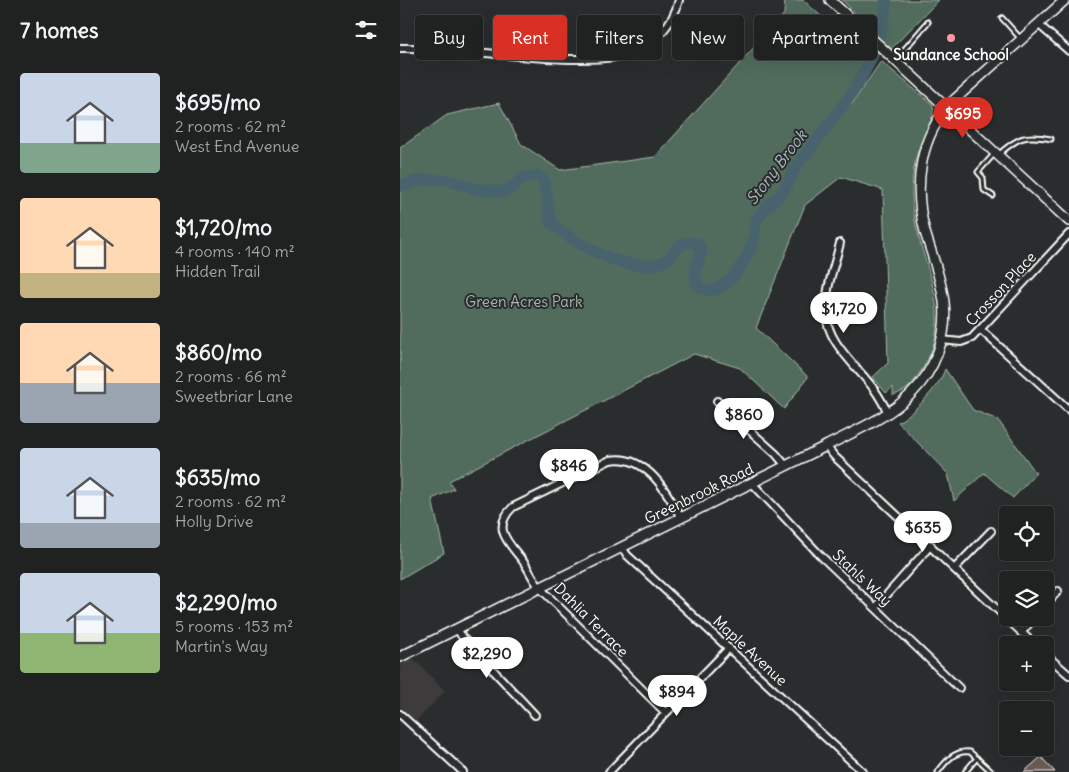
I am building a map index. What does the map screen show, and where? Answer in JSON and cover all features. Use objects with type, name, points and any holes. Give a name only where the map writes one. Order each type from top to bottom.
[{"type":"street","points":[[400,48],[434,48],[552,59],[619,56],[639,50],[659,36],[672,19],[679,0]]},
{"type":"street","points":[[830,0],[1069,221]]},
{"type":"street","name":"Greenbrook Road","points":[[400,657],[826,446],[888,413],[905,400],[921,384],[933,363],[941,340],[944,322],[944,302],[921,214],[919,182],[927,143],[937,121],[946,108],[1064,0]]},
{"type":"street","points":[[1038,24],[1069,51]]},
{"type":"street","name":"Crosson Place","points":[[941,340],[965,341],[981,330],[1069,234]]},
{"type":"street","points":[[840,243],[827,299],[826,314],[828,326],[834,338],[875,391],[888,413]]},
{"type":"street","points":[[981,330],[1069,410]]},
{"type":"street","points":[[717,401],[776,454],[786,466]]},
{"type":"street","points":[[826,446],[835,457],[931,545],[1024,636]]},
{"type":"street","name":"Dahlia Terrace","points":[[666,712],[540,588],[526,565],[504,538],[502,529],[507,513],[521,503],[610,460],[625,458],[639,464],[663,487],[681,518]]},
{"type":"street","name":"Stahls Way","points":[[752,483],[820,555],[959,688]]},
{"type":"street","points":[[955,568],[991,531]]},
{"type":"street","points":[[876,607],[931,545]]},
{"type":"street","name":"Maple Avenue","points":[[622,547],[627,555],[863,772]]},
{"type":"street","points":[[1054,595],[1058,591]]},
{"type":"street","points":[[1021,633],[1027,626]]},
{"type":"street","points":[[458,629],[463,638],[535,715]]},
{"type":"street","points":[[609,772],[729,648]]},
{"type":"street","points":[[1054,662],[1069,675]]},
{"type":"street","points":[[400,714],[464,772]]},
{"type":"lane","points":[[1002,18],[1021,39]]},
{"type":"lane","points":[[895,61],[928,22]]},
{"type":"lane","points":[[993,196],[984,190],[983,178],[978,172],[997,154],[1020,138],[1032,136],[1051,139]]},
{"type":"lane","points":[[938,772],[949,758],[956,754],[970,752],[992,772]]},
{"type":"lane","points":[[965,772],[977,758]]},
{"type":"shaded area","points":[[413,658],[445,691],[416,721],[400,707],[400,664]]},
{"type":"green space","name":"Green Acres Park","points":[[785,0],[803,0],[820,15],[783,15]]},
{"type":"green space","points":[[842,0],[939,0],[891,49],[877,35],[877,15],[857,15]]},
{"type":"green space","name":"Green Acres Park","points":[[754,47],[754,60],[870,60],[850,103],[852,104],[881,61],[933,105],[933,115],[916,159],[912,187],[914,216],[936,304],[937,326],[932,348],[921,371],[907,389],[893,395],[893,387],[886,393],[873,377],[888,363],[883,190],[841,177],[805,205],[756,328],[808,377],[784,409],[740,368],[694,354],[449,481],[454,489],[432,499],[444,553],[400,579],[400,148],[447,115],[499,103],[521,144],[560,170],[655,157]]},
{"type":"green space","points":[[945,369],[973,410],[998,420],[1036,473],[1013,498],[984,473],[954,501],[948,474],[898,422],[911,413],[925,399],[938,383]]},
{"type":"building","points":[[1041,757],[1055,772],[1024,772]]},
{"type":"waterway","name":"Stony Brook","points":[[400,186],[420,180],[448,180],[476,189],[502,192],[513,187],[523,178],[537,175],[544,180],[551,223],[574,240],[617,261],[647,265],[666,260],[684,243],[698,244],[702,251],[698,260],[696,282],[702,289],[715,290],[730,280],[745,260],[754,238],[757,219],[782,192],[797,165],[855,88],[875,48],[882,25],[886,0]]},
{"type":"place","name":"Sundance School","points":[[951,38]]}]
